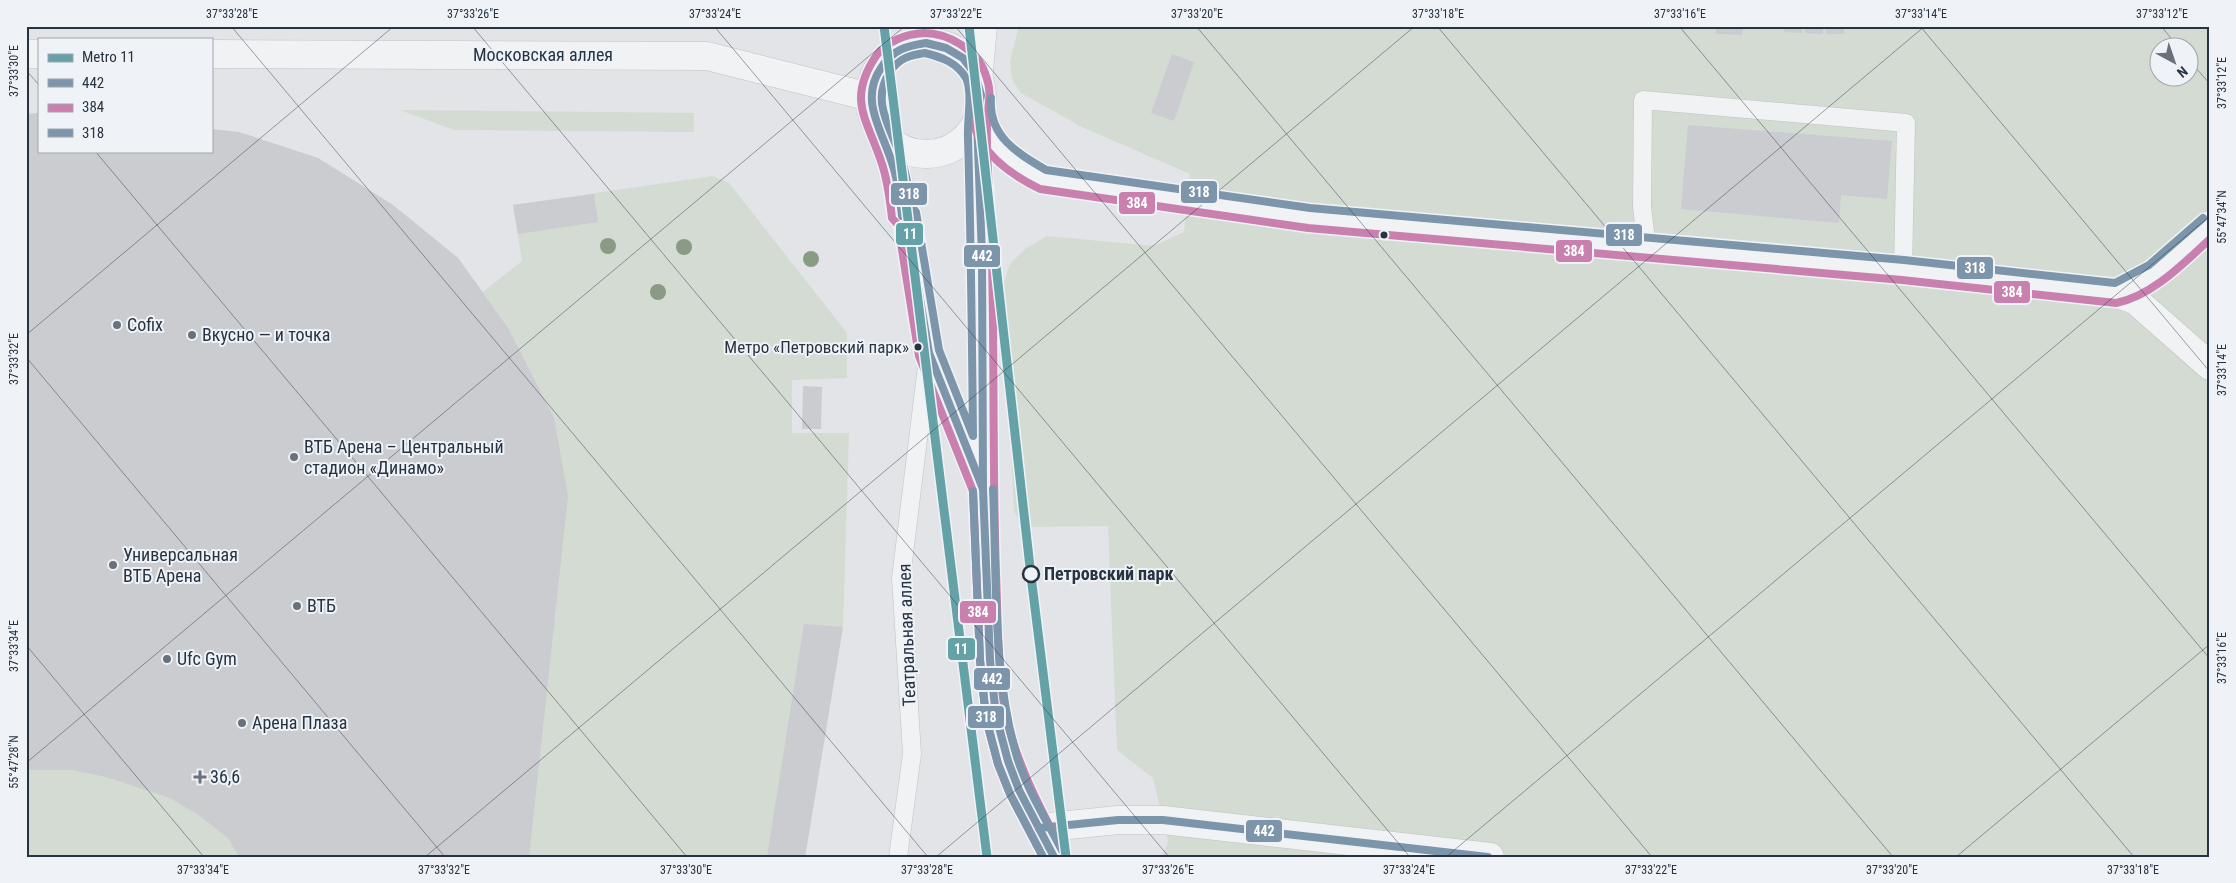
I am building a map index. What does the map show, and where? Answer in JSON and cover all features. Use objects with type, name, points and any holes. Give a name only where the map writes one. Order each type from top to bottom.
[{"type":"street","points":[[902,26],[889,56],[875,75],[870,97],[871,109],[898,181],[902,216],[906,215],[929,353],[983,489]]},
{"type":"street","points":[[879,130],[887,139],[901,148],[918,154],[930,154],[947,150],[962,141],[970,133],[978,115],[981,100],[978,81],[983,26]]},
{"type":"street","points":[[889,56],[899,50],[921,43],[944,46],[964,58],[978,81]]},
{"type":"street","name":"Московская аллея","points":[[212,54],[707,56],[870,97]]},
{"type":"street","points":[[978,115],[989,138],[997,148],[1014,163],[1043,180],[1309,218],[1903,270],[2116,293],[2135,300],[2210,366]]},
{"type":"street","points":[[978,115],[982,258],[983,489],[990,660],[996,716],[1008,760],[1019,790],[1054,857]]},
{"type":"street","points":[[2116,293],[2135,286],[2183,251],[2210,225]]},
{"type":"street","points":[[1039,828],[1118,820],[1163,820],[1490,857]]},
{"type":"lane","points":[[1646,249],[1642,214],[1643,100],[1906,123],[1903,270]]},
{"type":"lane","name":"Театральная аллея","points":[[898,857],[912,754],[901,578],[929,353]]},
{"type":"shaded area","name":"Петровский парк","points":[[1019,26],[2210,26],[2210,857],[1162,857],[1168,841],[1153,778],[1117,750],[1108,526],[1030,527],[1018,518],[1014,511],[1003,286],[1010,264],[1025,249],[1047,236],[1154,246],[1184,232],[1190,174],[1082,127],[1021,93],[1012,79],[1010,61]]},
{"type":"shaded area","points":[[400,110],[694,113],[694,132],[454,130]]},
{"type":"shaded area","name":"ВТБ Арена – Центральный стадион «Динамо»","points":[[38,113],[38,152],[212,152],[212,129],[239,132],[318,158],[393,205],[458,258],[483,292],[522,261],[513,205],[713,176],[729,183],[847,333],[847,378],[792,380],[792,433],[849,433],[843,627],[805,857],[26,857],[26,114]]},
{"type":"building","points":[[1716,26],[1743,26],[1742,35],[1716,34]]},
{"type":"building","points":[[1784,26],[1802,26],[1802,33],[1784,32]]},
{"type":"building","points":[[1805,26],[1823,26],[1823,34],[1805,33]]},
{"type":"building","points":[[1826,26],[1844,26],[1844,34],[1826,34]]},
{"type":"building","points":[[1172,54],[1194,62],[1174,121],[1151,113]]},
{"type":"building","name":"ВТБ Арена – Центральный стадион «Динамо»","points":[[38,113],[38,152],[212,152],[212,129],[239,132],[318,158],[393,205],[458,258],[508,328],[554,418],[568,496],[529,857],[239,857],[228,838],[200,816],[170,798],[106,777],[72,770],[26,770],[26,114]]},
{"type":"building","points":[[1688,125],[1892,141],[1887,199],[1841,195],[1839,223],[1681,209]]},
{"type":"building","points":[[594,194],[598,222],[518,234],[513,205]]},
{"type":"building","points":[[803,386],[822,387],[821,429],[802,429]]},
{"type":"building","points":[[804,624],[843,627],[805,857],[767,857]]},
{"type":"metro line","name":"11","points":[[884,26],[987,857]]},
{"type":"metro line","name":"11","points":[[969,26],[1031,576],[1066,857]]},
{"type":"transit line","name":"384","points":[[1043,857],[1010,794],[998,764],[986,719],[980,660],[973,491],[919,356],[898,225],[892,218],[884,171],[862,110],[862,86],[876,56],[891,42],[917,34],[924,33],[943,36],[969,50],[981,65],[989,87],[987,146],[992,265],[998,644],[1001,680],[1006,716],[1016,752],[1038,803],[1063,852]]},
{"type":"transit line","name":"442","points":[[926,43],[946,48],[963,58],[975,74],[981,95],[977,119],[982,257],[983,489],[929,353],[906,215],[902,216],[896,176],[874,115],[872,103],[875,80],[885,62],[900,50],[926,43]]},
{"type":"transit line","name":"318","points":[[925,53],[937,56],[958,68],[966,78],[969,91],[973,436],[939,350],[916,212],[911,206],[903,164],[884,115],[882,104],[884,83],[893,67],[905,58],[925,53]]},
{"type":"transit line","name":"384","points":[[971,98],[971,114],[975,129],[981,142],[990,154],[1013,174],[1040,189],[1308,228],[1902,280],[2116,303],[2129,299],[2155,286],[2210,239]]},
{"type":"transit line","name":"318","points":[[991,98],[991,111],[999,133],[1015,150],[1046,170],[1310,208],[1904,260],[2115,283],[2149,265],[2203,218]]},
{"type":"transit line","name":"442","points":[[983,489],[990,660],[996,716],[1008,761],[1019,790],[1054,857]]},
{"type":"transit line","name":"318","points":[[993,489],[999,658],[1009,725],[1017,757],[1026,781],[1063,852]]},
{"type":"transit line","name":"318","points":[[973,491],[980,660],[986,718],[998,764],[1010,794],[1043,857]]},
{"type":"transit line","name":"442","points":[[1039,828],[1118,820],[1163,820],[1488,857]]},
{"type":"place","name":"Cofix","points":[[117,325]]},
{"type":"place","name":"Вкусно — и точка","points":[[192,335]]},
{"type":"place","name":"Метро «Петровский парк»","points":[[918,347]]},
{"type":"place","name":"ВТБ Арена – Центральный стадион «Динамо»","points":[[294,457]]},
{"type":"place","name":"Универсальная ВТБ Арена","points":[[113,565]]},
{"type":"place","name":"Петровский парк","points":[[1031,574]]},
{"type":"place","name":"ВТБ","points":[[297,606]]},
{"type":"place","name":"Ufc Gym","points":[[167,659]]},
{"type":"place","name":"Арена Плаза","points":[[242,723]]},
{"type":"place","name":"36,6","points":[[200,777]]}]
